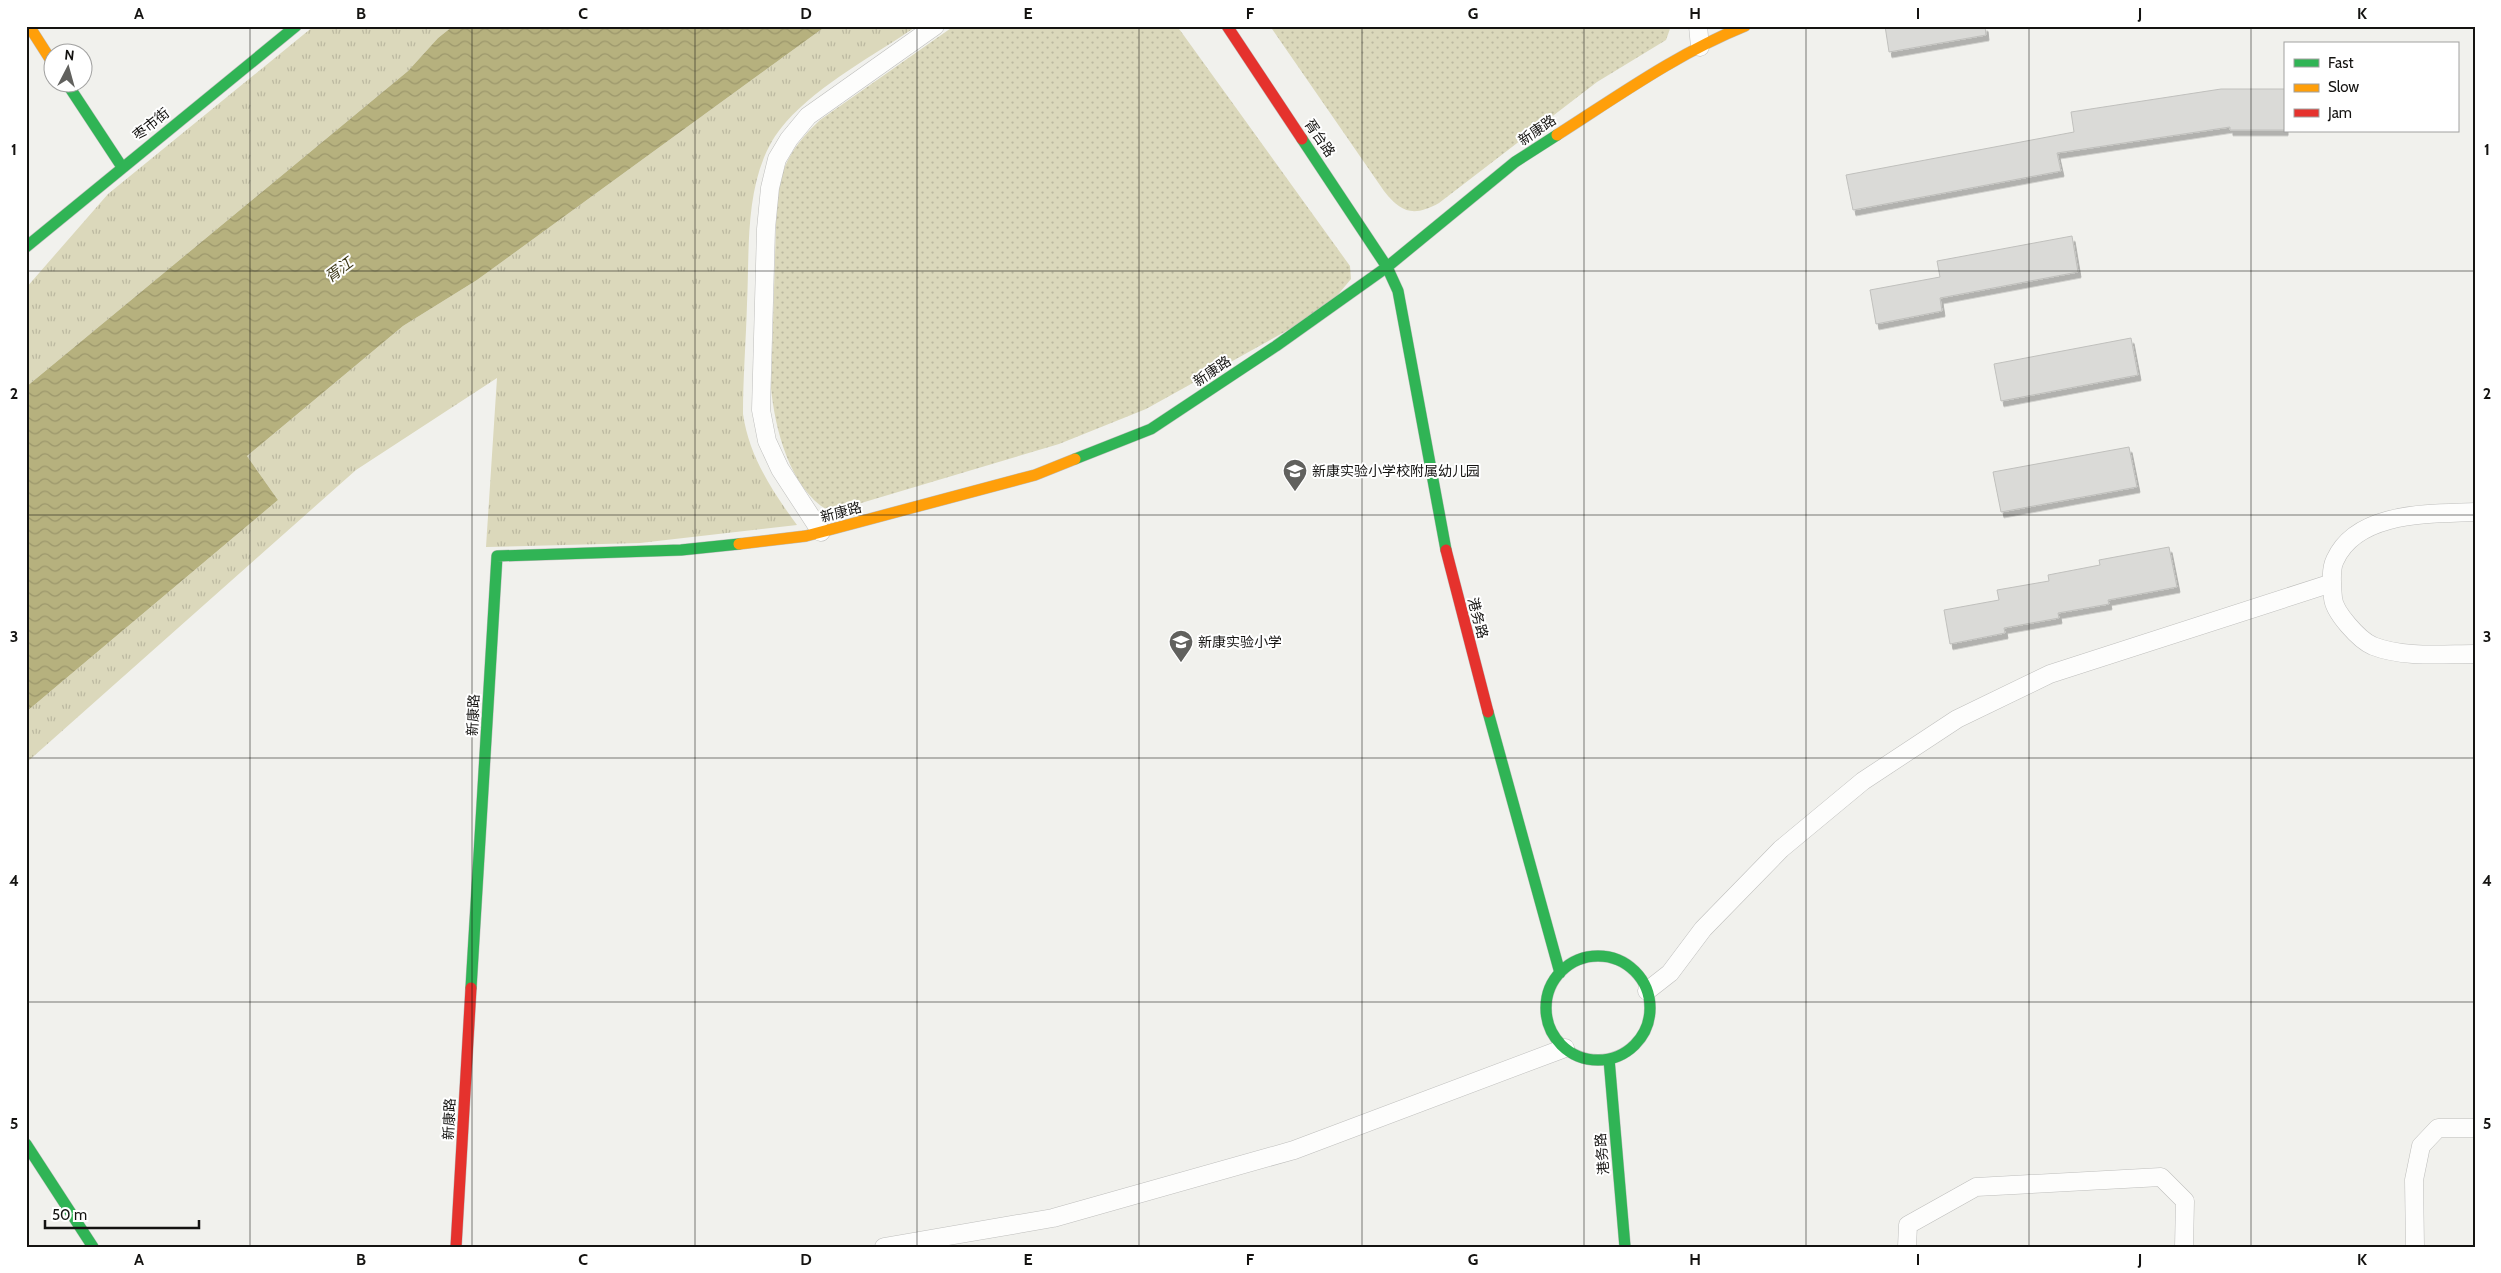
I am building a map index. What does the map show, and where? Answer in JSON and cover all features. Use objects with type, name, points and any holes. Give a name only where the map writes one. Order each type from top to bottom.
[{"type":"main road","points":[[29,26],[42,46]]},
{"type":"main road","name":"枣市街","points":[[26,247],[296,26]]},
{"type":"main road","name":"胥台路","points":[[1227,26],[1387,267]]},
{"type":"main road","name":"新康路","points":[[456,1247],[497,556],[681,550],[806,536],[1035,475],[1151,430],[1276,346],[1387,267],[1515,162],[1607,102],[1700,47],[1745,26]]},
{"type":"main road","points":[[73,92],[122,167]]},
{"type":"main road","name":"港务路","points":[[1387,267],[1398,291],[1450,573],[1560,973]]},
{"type":"main road","points":[[1591,957],[1608,958],[1625,964],[1638,976],[1647,991],[1650,1008],[1647,1025],[1638,1041],[1625,1053],[1609,1059],[1593,1060],[1578,1057],[1564,1048],[1553,1036],[1547,1020],[1546,1003],[1550,986],[1560,973],[1574,962],[1591,957]]},
{"type":"main road","name":"港务路","points":[[1609,1059],[1625,1247]]},
{"type":"main road","points":[[26,1144],[93,1247]]},
{"type":"street","points":[[821,532],[794,495],[780,469],[767,441],[761,410],[766,229],[770,188],[777,159],[789,138],[808,116],[935,26]]},
{"type":"street","points":[[1698,26],[1700,47]]},
{"type":"street","points":[[2475,512],[2400,516],[2366,529],[2347,542],[2334,561],[2332,583],[2333,602],[2349,627],[2372,646],[2406,653],[2475,654]]},
{"type":"street","points":[[1647,991],[1670,973],[1703,929],[1782,849],[1863,781],[1957,719],[2050,674],[2332,583]]},
{"type":"street","points":[[884,1247],[1052,1218],[1294,1150],[1564,1048]]},
{"type":"street","points":[[2415,1247],[2414,1180],[2421,1146],[2438,1128],[2475,1128]]},
{"type":"street","points":[[1907,1247],[1908,1226],[1976,1187],[2161,1177],[2185,1201],[2184,1247]]},
{"type":"green space","points":[[314,26],[453,26],[438,38],[408,71],[26,387],[26,288],[108,194]]},
{"type":"green space","points":[[826,26],[917,26],[831,82],[800,108],[786,122],[772,141],[762,162],[756,185],[749,233],[743,414],[750,444],[756,459],[779,499],[797,525],[640,543],[486,547],[497,378],[356,470],[26,763],[26,712],[278,500],[247,456],[403,326],[477,280]]},
{"type":"green space","points":[[954,26],[1177,26],[1350,266],[1351,279],[1326,309],[1146,409],[1059,444],[831,512],[817,503],[795,475],[781,440],[773,405],[771,388],[777,191],[792,152],[804,136],[820,120]]},
{"type":"green space","points":[[1270,26],[1671,26],[1666,40],[1597,82],[1439,203],[1415,211],[1402,208],[1384,191]]},
{"type":"water","name":"胥江","points":[[453,26],[826,26],[477,280],[403,326],[247,456],[278,500],[26,712],[26,387],[408,71],[438,38]]},
{"type":"building","points":[[1885,26],[1985,26],[1986,35],[1889,52]]},
{"type":"building","points":[[2221,89],[2284,89],[2284,130],[2230,130],[2230,127],[2057,153],[2061,171],[1853,210],[1846,175],[2074,132],[2071,112]]},
{"type":"building","points":[[2072,236],[2078,272],[1940,298],[1942,311],[1876,324],[1870,290],[1940,277],[1937,261]]},
{"type":"building","points":[[2131,338],[2138,375],[2001,401],[1994,364]]},
{"type":"building","points":[[2129,447],[2137,487],[2001,512],[1993,472]]},
{"type":"building","points":[[2169,547],[2177,587],[2108,600],[2109,604],[2058,613],[2059,618],[2004,628],[2005,633],[1950,644],[1944,610],[1999,600],[1997,590],[2049,581],[2048,575],[2100,565],[2099,560]]},
{"type":"traffic: fast","points":[[26,247],[296,26]]},
{"type":"traffic: fast","points":[[73,92],[122,167]]},
{"type":"traffic: fast","points":[[1075,459],[1151,429],[1276,346],[1387,267],[1515,162],[1557,135]]},
{"type":"traffic: fast","points":[[1302,139],[1387,267],[1398,291],[1446,550]]},
{"type":"traffic: fast","points":[[471,988],[497,556],[681,550],[739,544]]},
{"type":"traffic: fast","points":[[1488,712],[1560,973]]},
{"type":"traffic: fast","points":[[1598,956],[1618,960],[1635,971],[1646,988],[1650,1008],[1646,1028],[1635,1045],[1618,1056],[1598,1060],[1578,1056],[1561,1045],[1550,1028],[1546,1008],[1550,988],[1561,971],[1578,960],[1598,956]]},
{"type":"traffic: fast","points":[[1609,1059],[1625,1247]]},
{"type":"traffic: fast","points":[[26,1144],[93,1247]]},
{"type":"traffic: slow","points":[[29,26],[42,46]]},
{"type":"traffic: slow","points":[[1557,135],[1672,62],[1745,26]]},
{"type":"traffic: slow","points":[[739,544],[806,536],[1035,475],[1075,459]]},
{"type":"traffic: jam","points":[[1227,26],[1302,139]]},
{"type":"traffic: jam","points":[[1446,550],[1488,712]]},
{"type":"traffic: jam","points":[[456,1247],[471,988]]},
{"type":"place","name":"新康实验小学校附属幼儿园","points":[[1295,492]]},
{"type":"place","name":"新康实验小学","points":[[1181,663]]}]
